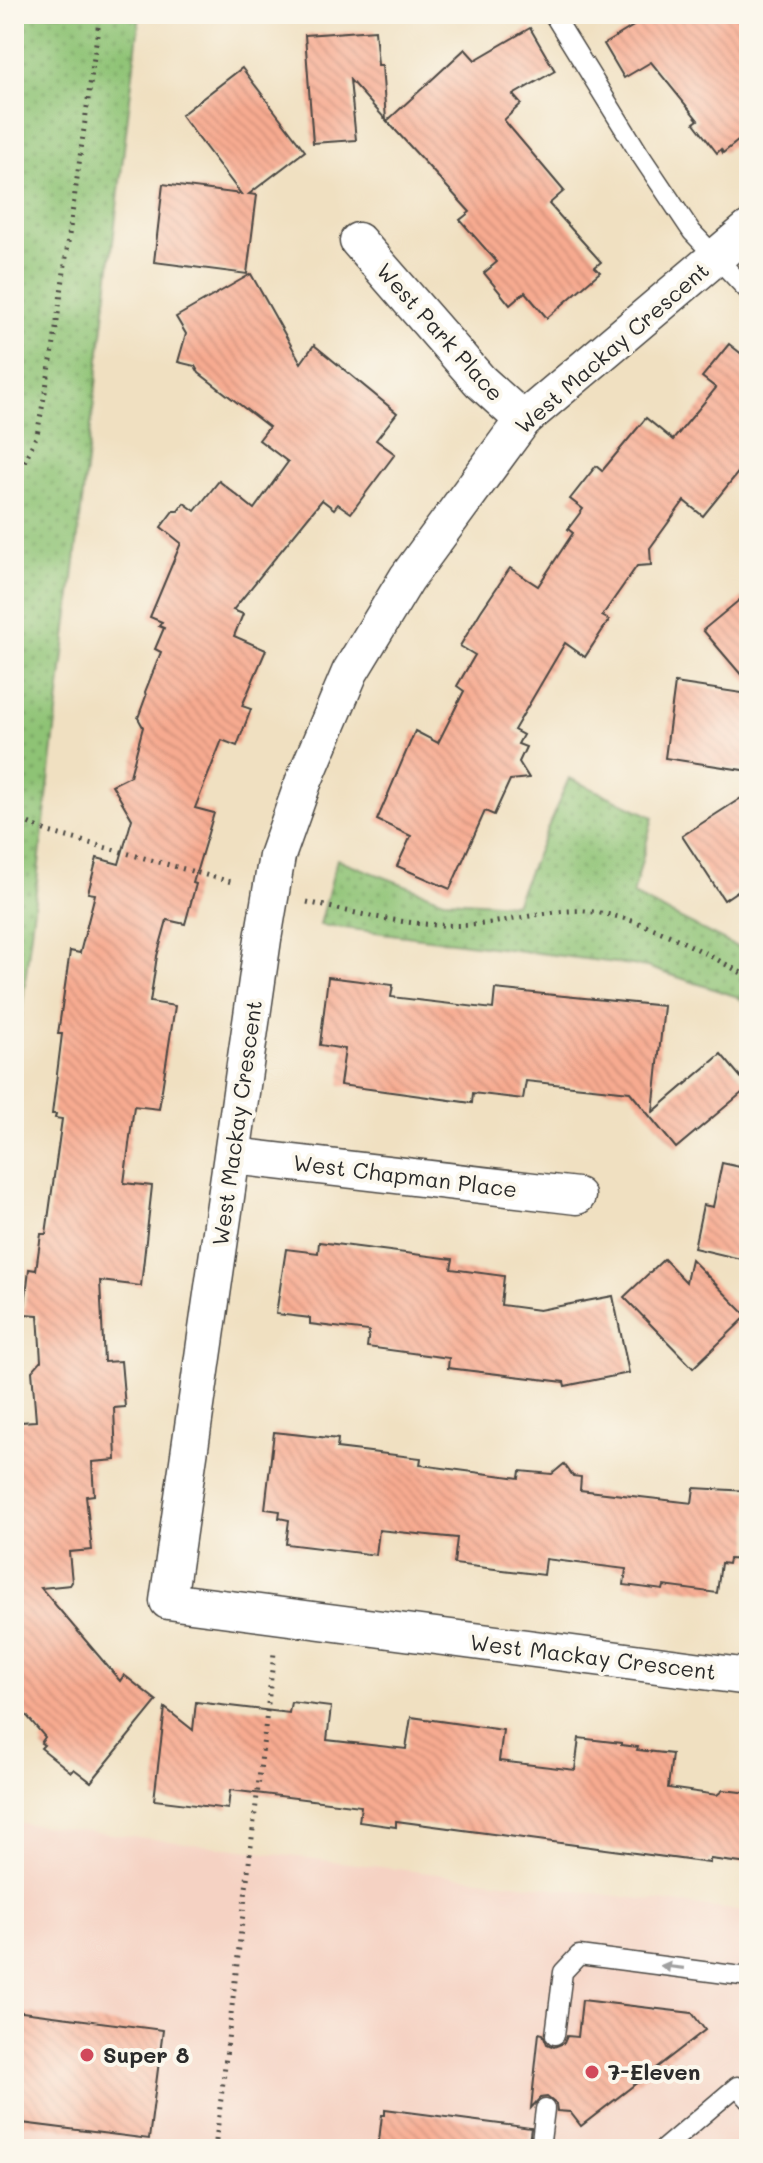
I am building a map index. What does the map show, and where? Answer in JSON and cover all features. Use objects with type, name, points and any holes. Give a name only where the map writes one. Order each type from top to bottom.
[{"type":"street","name":"West Mackay Crescent","points":[[749,229],[523,420],[407,578],[350,672],[303,783],[277,856],[168,1601],[749,1677]]},
{"type":"street","name":"West Park Place","points":[[358,241],[480,381],[523,420]]},
{"type":"street","name":"West Chapman Place","points":[[233,1156],[577,1196]]},
{"type":"lane","points":[[553,14],[692,232],[749,292]]},
{"type":"lane","points":[[555,2035],[563,1972],[579,1955],[749,1977]]},
{"type":"lane","points":[[663,2149],[737,2086],[749,2100]]},
{"type":"lane","points":[[540,2149],[545,2109]]},
{"type":"lane","points":[[694,2123],[706,2139]]},
{"type":"path","points":[[14,483],[37,435],[53,350],[100,14]]},
{"type":"path","points":[[14,817],[49,832],[241,884]]},
{"type":"path","points":[[307,902],[368,916],[424,924],[469,925],[510,921],[548,912],[585,911],[637,923],[749,977]]},
{"type":"path","points":[[215,2149],[274,1653]]},
{"type":"shaded area","points":[[14,1822],[749,1912],[749,2149],[14,2149]]},
{"type":"green space","points":[[14,14],[140,14],[14,1075]]},
{"type":"green space","points":[[569,778],[653,817],[633,895],[749,953],[749,1008],[738,997],[647,967],[320,925],[337,859],[444,900],[515,904]]},
{"type":"building","points":[[653,14],[749,14],[749,132],[723,153],[721,149],[717,153],[694,123],[698,120],[651,62],[624,78],[604,44]]},
{"type":"building","points":[[530,28],[555,71],[513,95],[521,104],[504,120],[564,191],[549,204],[601,262],[595,267],[600,272],[547,318],[525,292],[510,305],[484,273],[497,262],[460,220],[470,212],[387,121],[465,49],[475,60]]},
{"type":"building","points":[[375,30],[378,65],[382,65],[386,120],[350,80],[356,140],[313,143],[305,35]]},
{"type":"building","points":[[242,68],[305,151],[249,194],[257,195],[247,274],[154,262],[163,184],[241,194],[181,115]]},
{"type":"building","points":[[251,274],[301,363],[314,345],[397,413],[376,440],[395,454],[351,513],[338,504],[334,509],[322,500],[233,610],[243,614],[234,636],[266,650],[242,706],[251,709],[237,746],[222,740],[195,808],[214,813],[193,883],[196,884],[185,924],[167,920],[157,956],[150,1002],[175,1006],[159,1109],[134,1106],[124,1183],[152,1186],[141,1286],[100,1281],[104,1362],[121,1361],[125,1407],[114,1408],[116,1460],[92,1462],[94,1495],[86,1496],[92,1550],[69,1552],[70,1585],[41,1588],[120,1681],[124,1675],[157,1701],[91,1782],[74,1769],[71,1772],[41,1748],[45,1737],[14,1701],[14,1519],[17,1518],[14,1426],[20,1425],[20,1422],[36,1421],[32,1371],[41,1361],[38,1315],[24,1314],[29,1269],[36,1270],[41,1234],[46,1234],[62,1119],[52,1114],[62,1034],[58,1034],[70,951],[80,953],[95,894],[88,893],[97,858],[119,864],[132,819],[112,785],[130,776],[143,727],[138,718],[161,652],[155,649],[164,628],[159,626],[162,622],[150,617],[181,543],[161,527],[173,511],[178,511],[184,503],[195,511],[219,481],[254,509],[288,462],[259,440],[269,427],[199,373],[195,366],[178,362],[186,334],[176,317]]},
{"type":"building","points":[[729,344],[743,355],[749,348],[749,459],[703,516],[684,501],[650,548],[651,565],[637,566],[602,616],[609,620],[585,657],[565,643],[514,730],[523,735],[518,744],[526,747],[519,762],[529,778],[510,780],[494,815],[485,811],[450,889],[397,866],[411,836],[377,820],[415,731],[438,743],[464,691],[457,686],[475,655],[460,646],[481,611],[510,568],[538,586],[573,533],[568,529],[583,509],[570,499],[596,466],[602,471],[646,418],[673,440],[716,388],[702,377]]},
{"type":"building","points":[[749,592],[749,684],[703,630]]},
{"type":"building","points":[[675,683],[749,694],[749,771],[665,758]]},
{"type":"building","points":[[749,793],[749,883],[724,900],[682,836]]},
{"type":"building","points":[[328,977],[393,985],[391,997],[493,1009],[495,989],[664,1006],[653,1112],[721,1054],[749,1087],[676,1148],[630,1092],[526,1081],[523,1099],[473,1093],[472,1103],[340,1085],[345,1049],[320,1045]]},
{"type":"building","points":[[722,1163],[749,1169],[749,1261],[694,1248],[703,1205],[713,1207]]},
{"type":"building","points":[[319,1242],[453,1259],[451,1269],[504,1276],[501,1305],[539,1310],[613,1296],[629,1373],[565,1386],[564,1382],[448,1368],[449,1358],[367,1347],[369,1331],[310,1324],[310,1318],[276,1314],[286,1249],[318,1253]]},
{"type":"building","points":[[664,1259],[686,1282],[691,1259],[747,1316],[693,1368],[624,1297]]},
{"type":"building","points":[[274,1432],[338,1439],[337,1448],[421,1458],[420,1465],[519,1478],[520,1471],[552,1474],[564,1464],[573,1476],[581,1477],[580,1490],[692,1503],[694,1488],[749,1491],[749,1560],[729,1559],[728,1564],[721,1563],[717,1593],[664,1586],[663,1590],[624,1585],[626,1569],[546,1559],[544,1575],[454,1564],[457,1538],[379,1530],[376,1555],[286,1544],[289,1520],[279,1518],[280,1511],[265,1509]]},
{"type":"building","points":[[196,1702],[289,1713],[291,1702],[331,1707],[327,1740],[406,1749],[411,1717],[503,1730],[499,1761],[575,1770],[579,1738],[672,1754],[668,1788],[717,1795],[723,1790],[749,1793],[749,1864],[710,1859],[710,1863],[396,1821],[396,1827],[359,1822],[361,1806],[230,1790],[228,1809],[154,1800],[165,1708],[193,1730]]},
{"type":"building","name":"7-Eleven","points":[[582,2000],[692,2013],[705,2030],[581,2126],[570,2112],[557,2111],[556,2104],[547,2097],[540,2098],[531,2108],[539,2033],[543,2034],[547,2044],[554,2047],[564,2043],[567,2036],[578,2037]]},
{"type":"building","name":"Super 8","points":[[14,2011],[163,2030],[149,2139],[14,2122]]},
{"type":"building","points":[[385,2109],[531,2128],[528,2149],[378,2149]]},
{"type":"place","name":"Super 8","points":[[87,2055]]},
{"type":"place","name":"7-Eleven","points":[[592,2072]]}]
